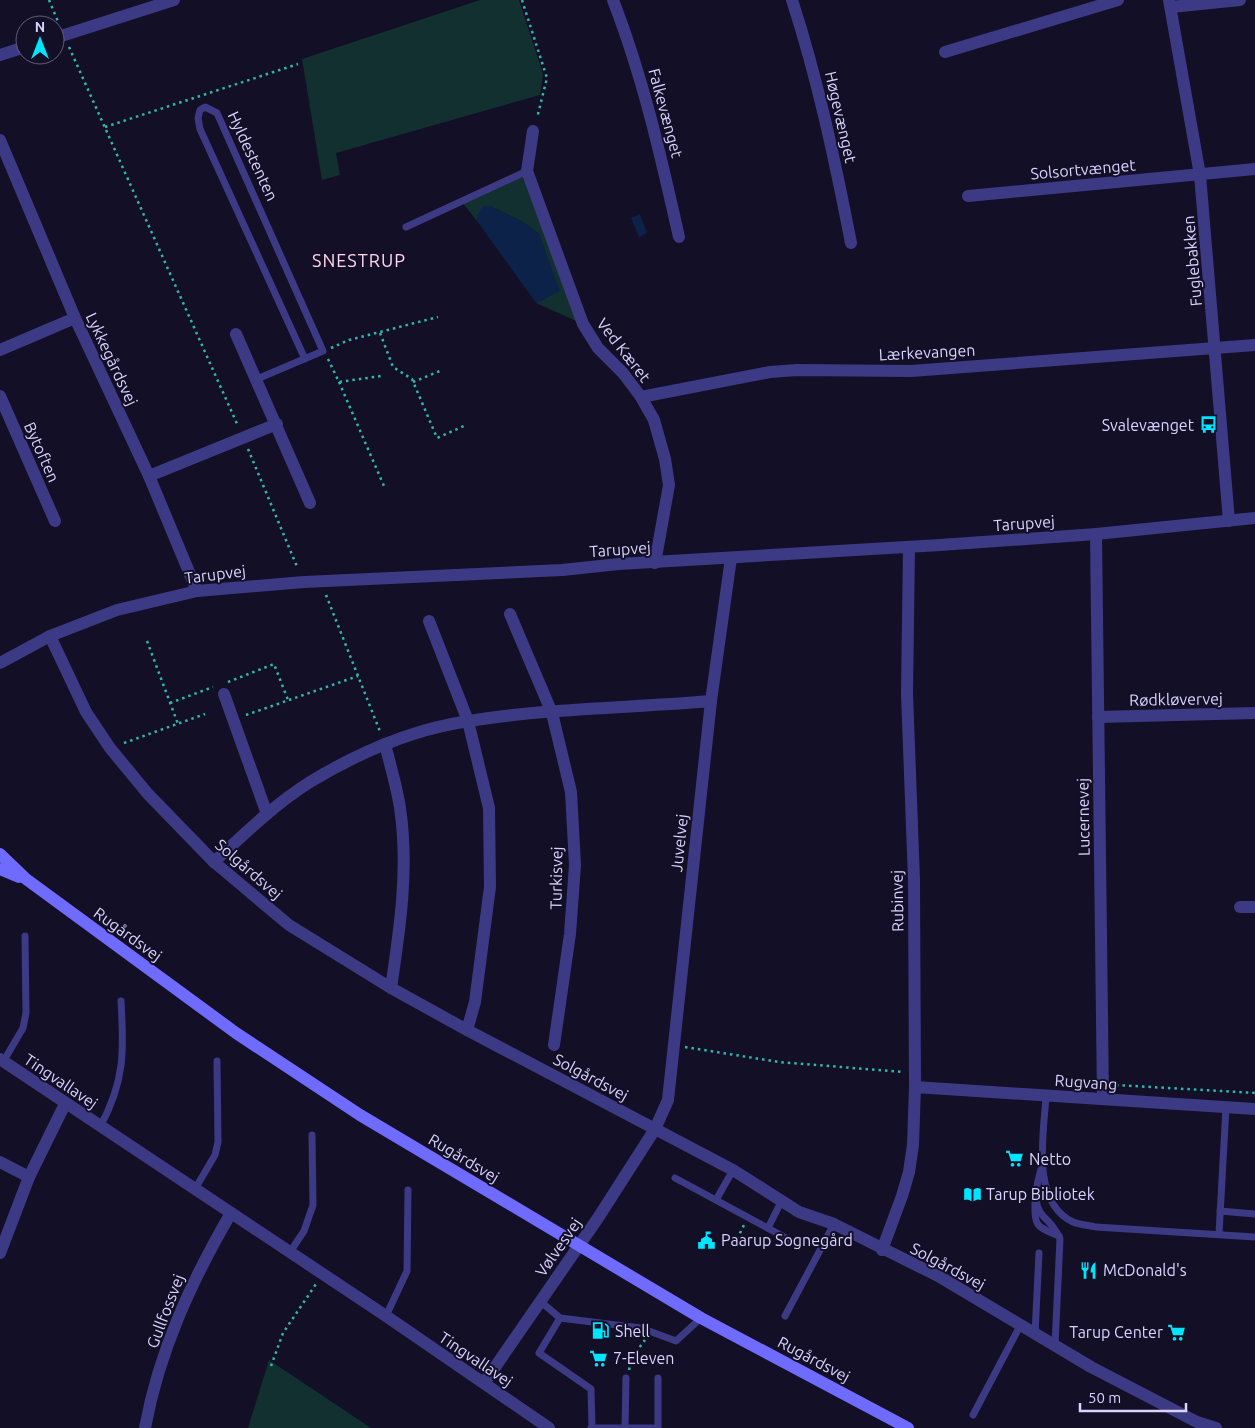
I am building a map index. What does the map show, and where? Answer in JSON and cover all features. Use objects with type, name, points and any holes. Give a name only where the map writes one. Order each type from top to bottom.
[{"type":"main road","name":"Rugårdsvej","points":[[0,854],[26,880],[236,1032],[360,1115],[701,1318],[908,1428]]},
{"type":"main road","points":[[0,861],[26,880]]},
{"type":"main road","name":"Rugårdsvej","points":[[0,868],[26,880]]},
{"type":"street","points":[[65,34],[144,5],[174,0]]},
{"type":"street","name":"Falkevænget","points":[[613,0],[629,40],[652,120],[679,237]]},
{"type":"street","name":"Høgevænget","points":[[792,0],[807,46],[830,135],[852,243]]},
{"type":"street","points":[[945,52],[1118,0]]},
{"type":"street","points":[[1170,4],[1240,0]]},
{"type":"street","name":"Fuglebakken","points":[[1170,4],[1200,175],[1229,521]]},
{"type":"street","points":[[0,55],[15,50]]},
{"type":"street","points":[[527,170],[534,131]]},
{"type":"street","name":"Lykkegårdsvej","points":[[0,140],[75,318],[149,476],[197,591]]},
{"type":"street","name":"Solsortvænget","points":[[968,196],[1255,169]]},
{"type":"street","name":"Ved Kæret","points":[[527,170],[583,324],[598,348],[623,374],[641,397],[654,420],[666,459],[669,485],[655,563]]},
{"type":"street","points":[[0,350],[75,318]]},
{"type":"street","points":[[236,334],[310,503]]},
{"type":"street","points":[[1216,349],[1255,344]]},
{"type":"street","name":"Lærkevangen","points":[[641,397],[770,372],[911,371],[1216,349]]},
{"type":"street","name":"Bytoften","points":[[0,396],[54,521]]},
{"type":"street","points":[[149,476],[277,424]]},
{"type":"street","name":"Tarupvej","points":[[0,663],[50,636],[117,610],[197,591],[304,582],[562,570],[909,547],[1096,534],[1255,518]]},
{"type":"street","name":"Lucernevej","points":[[1096,534],[1103,1099]]},
{"type":"street","name":"Rubinvej","points":[[882,1250],[909,1172],[913,1145],[915,1087],[914,880],[907,694],[909,547]]},
{"type":"street","name":"Juvelvej","points":[[655,1129],[668,1100],[711,701],[731,558]]},
{"type":"street","name":"Turkisvej","points":[[510,614],[552,713],[571,792],[575,865],[570,934],[554,1045]]},
{"type":"street","points":[[429,621],[468,721],[489,808],[490,887],[475,1002],[467,1030]]},
{"type":"street","name":"Solgårdsvej","points":[[50,636],[86,712],[110,748],[148,794],[214,862],[289,925],[391,988],[733,1170],[782,1199],[799,1212],[834,1224],[882,1250],[940,1277],[1091,1367],[1197,1422],[1216,1428]]},
{"type":"street","points":[[220,688],[267,814]]},
{"type":"street","points":[[214,862],[267,814],[309,783],[346,762],[385,744],[426,730],[468,721],[711,701]]},
{"type":"street","name":"Rødkløvervej","points":[[1098,717],[1255,714]]},
{"type":"street","points":[[385,744],[400,807],[404,858],[401,921],[391,988]]},
{"type":"street","points":[[1240,907],[1255,907]]},
{"type":"street","name":"Tingvallavej","points":[[2,1061],[386,1316],[549,1428]]},
{"type":"street","name":"Rugvang","points":[[915,1087],[1255,1109]]},
{"type":"street","points":[[0,1254],[29,1177],[65,1104]]},
{"type":"street","name":"Vølvesvej","points":[[484,1383],[579,1245],[655,1129]]},
{"type":"street","points":[[0,1162],[29,1177]]},
{"type":"street","name":"Gullfossvej","points":[[145,1428],[170,1338],[198,1270],[231,1213]]},
{"type":"lane","name":"Hyldestenten","points":[[257,379],[323,352],[217,113],[205,107],[200,110],[198,118],[200,129],[305,359]]},
{"type":"lane","points":[[406,227],[527,170]]},
{"type":"lane","name":"Tingvallavej","points":[[2,1061],[23,1028],[26,1013],[25,936]]},
{"type":"lane","name":"Tingvallavej","points":[[100,1127],[111,1108],[120,1079],[123,1055],[121,1001]]},
{"type":"lane","points":[[195,1189],[215,1155],[218,1142],[217,1061]]},
{"type":"lane","points":[[1046,1096],[1042,1166],[1036,1197],[1041,1214],[1054,1226],[1059,1236],[1055,1345]]},
{"type":"lane","points":[[1219,1234],[1226,1107]]},
{"type":"lane","points":[[290,1252],[304,1231],[313,1205],[312,1135]]},
{"type":"lane","points":[[1042,1166],[1050,1197],[1059,1212],[1073,1222],[1096,1227],[1255,1237]]},
{"type":"lane","points":[[716,1200],[733,1170]]},
{"type":"lane","points":[[675,1178],[788,1239]]},
{"type":"lane","points":[[386,1316],[407,1271],[408,1190]]},
{"type":"lane","points":[[768,1228],[782,1199]]},
{"type":"lane","points":[[1220,1211],[1255,1214]]},
{"type":"lane","points":[[785,1316],[834,1224]]},
{"type":"lane","points":[[1035,1334],[1039,1254]]},
{"type":"lane","points":[[540,1301],[560,1318],[641,1328],[676,1341],[701,1318]]},
{"type":"lane","points":[[560,1318],[539,1354],[592,1390],[596,1428],[658,1428],[658,1378]]},
{"type":"lane","points":[[973,1415],[1020,1326]]},
{"type":"lane","points":[[625,1428],[626,1378]]},
{"type":"path","points":[[49,0],[53,15]]},
{"type":"path","points":[[522,0],[547,78],[534,131]]},
{"type":"path","points":[[65,48],[105,128],[243,437],[304,582]]},
{"type":"path","points":[[105,128],[298,64]]},
{"type":"path","points":[[384,486],[371,452],[324,351],[349,340],[438,317]]},
{"type":"path","points":[[380,333],[393,367],[413,382],[437,438],[464,426]]},
{"type":"path","points":[[413,382],[440,371]]},
{"type":"path","points":[[339,382],[381,376]]},
{"type":"path","points":[[321,582],[385,744]]},
{"type":"path","points":[[147,641],[178,724]]},
{"type":"path","points":[[170,703],[220,688],[274,664],[288,700]]},
{"type":"path","points":[[233,720],[358,676]]},
{"type":"path","points":[[110,748],[205,714]]},
{"type":"path","points":[[674,1045],[780,1062],[915,1073]]},
{"type":"path","points":[[1103,1084],[1255,1093]]},
{"type":"path","points":[[736,1239],[743,1227]]},
{"type":"path","points":[[271,1366],[283,1333],[322,1274]]},
{"type":"path","points":[[632,1366],[632,1357],[651,1332]]},
{"type":"green space","points":[[480,0],[519,0],[543,74],[540,95],[336,153],[340,175],[322,180],[302,59]]},
{"type":"green space","points":[[527,171],[583,324],[536,303],[559,291],[539,234],[521,221],[490,206],[477,216],[477,221],[461,201]]},
{"type":"green space","points":[[269,1360],[371,1428],[248,1428]]},
{"type":"water","points":[[483,206],[490,206],[521,221],[539,234],[560,291],[536,303],[477,221],[477,216]]},
{"type":"water","points":[[640,214],[647,233],[639,237],[631,218]]},
{"type":"place","name":"Svalevænget","points":[[1208,425]]},
{"type":"place","name":"Netto","points":[[1015,1159]]},
{"type":"place","name":"Tarup Bibliotek","points":[[972,1194]]},
{"type":"place","name":"Paarup Sognegård","points":[[707,1240]]},
{"type":"place","name":"McDonald's","points":[[1089,1270]]},
{"type":"place","name":"Shell","points":[[601,1331]]},
{"type":"place","name":"Tarup Center","points":[[1177,1332]]},
{"type":"place","name":"7-Eleven","points":[[599,1358]]},
{"type":"district","name":"SNESTRUP","points":[[359,260]]}]
